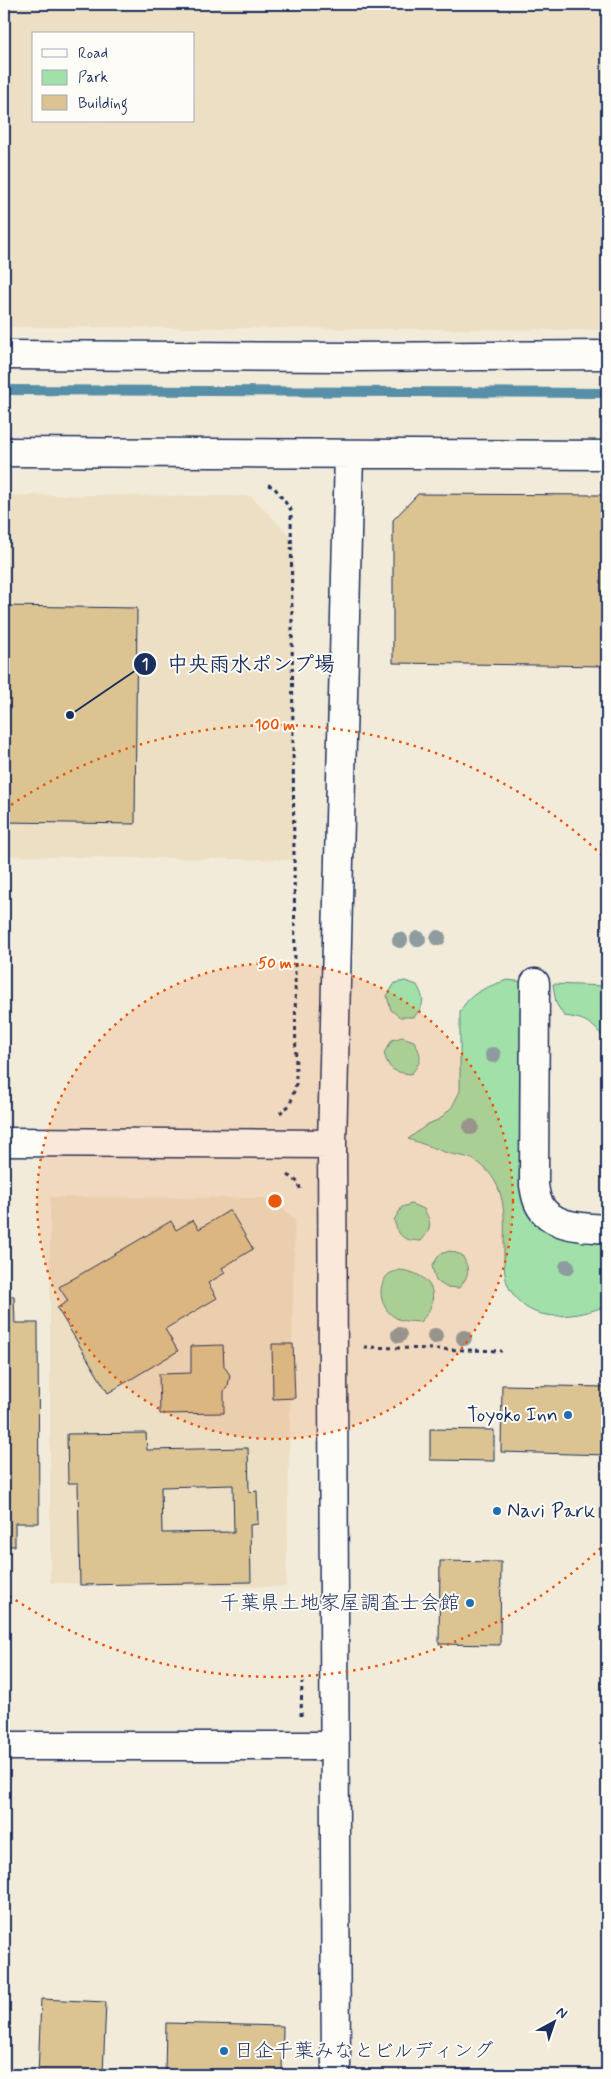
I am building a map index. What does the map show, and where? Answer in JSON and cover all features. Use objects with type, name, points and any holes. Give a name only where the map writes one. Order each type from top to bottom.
[{"type":"street","points":[[4,355],[342,357],[607,355]]},
{"type":"street","points":[[4,452],[607,455]]},
{"type":"street","points":[[336,2075],[333,1746],[332,1144],[349,454]]},
{"type":"street","points":[[535,983],[534,1185],[539,1204],[553,1220],[607,1229]]},
{"type":"street","points":[[4,1142],[332,1144]]},
{"type":"street","points":[[4,1746],[333,1746]]},
{"type":"path","points":[[265,484],[274,487],[291,510],[296,1084],[290,1105],[276,1115]]},
{"type":"path","points":[[285,1172],[299,1183],[300,1192]]},
{"type":"path","points":[[364,1347],[502,1351]]},
{"type":"path","points":[[294,1720],[301,1719],[302,1679]]},
{"type":"shaded area","points":[[4,4],[607,4],[607,330],[4,327]]},
{"type":"shaded area","points":[[4,495],[251,496],[294,540],[294,860],[4,856]]},
{"type":"shaded area","points":[[50,1197],[273,1198],[295,1220],[286,1587],[50,1583]]},
{"type":"green space","points":[[507,980],[535,983],[539,1204],[607,1229],[607,1306],[584,1313],[558,1316],[546,1315],[525,1307],[512,1293],[506,1277],[502,1201],[498,1187],[491,1175],[472,1159],[447,1153],[408,1139],[428,1124],[440,1119],[452,1107],[460,1091],[460,1012],[464,1005],[480,991]]},
{"type":"green space","points":[[405,981],[417,985],[423,1002],[414,1017],[400,1017],[391,1010],[387,996],[395,983]]},
{"type":"green space","points":[[553,984],[607,986],[607,1041],[584,1020],[564,1016],[556,1003]]},
{"type":"green space","points":[[402,1037],[414,1041],[420,1054],[418,1065],[411,1074],[396,1071],[390,1067],[384,1053],[392,1040]]},
{"type":"green space","points":[[607,1126],[607,1193],[604,1188]]},
{"type":"green space","points":[[411,1204],[424,1209],[428,1218],[430,1226],[421,1241],[409,1240],[402,1236],[394,1220],[402,1207]]},
{"type":"green space","points":[[450,1251],[462,1255],[468,1272],[459,1288],[446,1287],[436,1281],[432,1266],[440,1254]]},
{"type":"green space","points":[[400,1270],[420,1276],[427,1281],[431,1288],[432,1304],[420,1322],[396,1318],[389,1312],[383,1302],[381,1296],[382,1284],[390,1273]]},
{"type":"building","points":[[418,494],[607,495],[607,666],[393,663],[393,520]]},
{"type":"building","points":[[4,606],[137,608],[135,824],[4,822]]},
{"type":"building","points":[[230,1210],[253,1249],[222,1268],[225,1273],[208,1283],[217,1298],[165,1329],[178,1351],[108,1393],[57,1308],[68,1301],[59,1287],[171,1221],[176,1230],[193,1220],[199,1229]]},
{"type":"building","points":[[4,1296],[14,1296],[15,1323],[38,1323],[39,1523],[15,1523],[15,1546],[4,1546]]},
{"type":"building","points":[[272,1344],[293,1344],[295,1398],[273,1399]]},
{"type":"building","points":[[223,1345],[224,1366],[230,1375],[228,1386],[224,1391],[224,1413],[160,1414],[159,1374],[191,1373],[191,1346]]},
{"type":"building","points":[[502,1385],[607,1387],[607,1455],[501,1452]]},
{"type":"building","points":[[430,1429],[494,1430],[494,1461],[430,1460]]},
{"type":"building","points":[[146,1433],[147,1450],[248,1448],[249,1492],[257,1491],[258,1524],[250,1525],[251,1582],[80,1585],[78,1483],[68,1483],[67,1434]],"holes":[[[233,1485],[234,1532],[162,1533],[161,1487]]]},
{"type":"building","name":"千葉県土地家屋調査士会館","points":[[440,1561],[501,1562],[500,1645],[439,1644]]},
{"type":"building","points":[[41,1999],[106,2002],[103,2075],[38,2075]]},
{"type":"building","name":"日企千葉みなとビルディング","points":[[166,2023],[283,2026],[282,2075],[165,2075]]},
{"type":"waterway","points":[[4,390],[607,393]]},
{"type":"place","name":"中央雨水ポンプ場","points":[[70,715]]},
{"type":"place","name":"Toyoko Inn","points":[[568,1415]]},
{"type":"place","name":"Navi Park","points":[[497,1511]]},
{"type":"place","name":"千葉県土地家屋調査士会館","points":[[470,1603]]},
{"type":"place","name":"日企千葉みなとビルディング","points":[[224,2051]]}]
